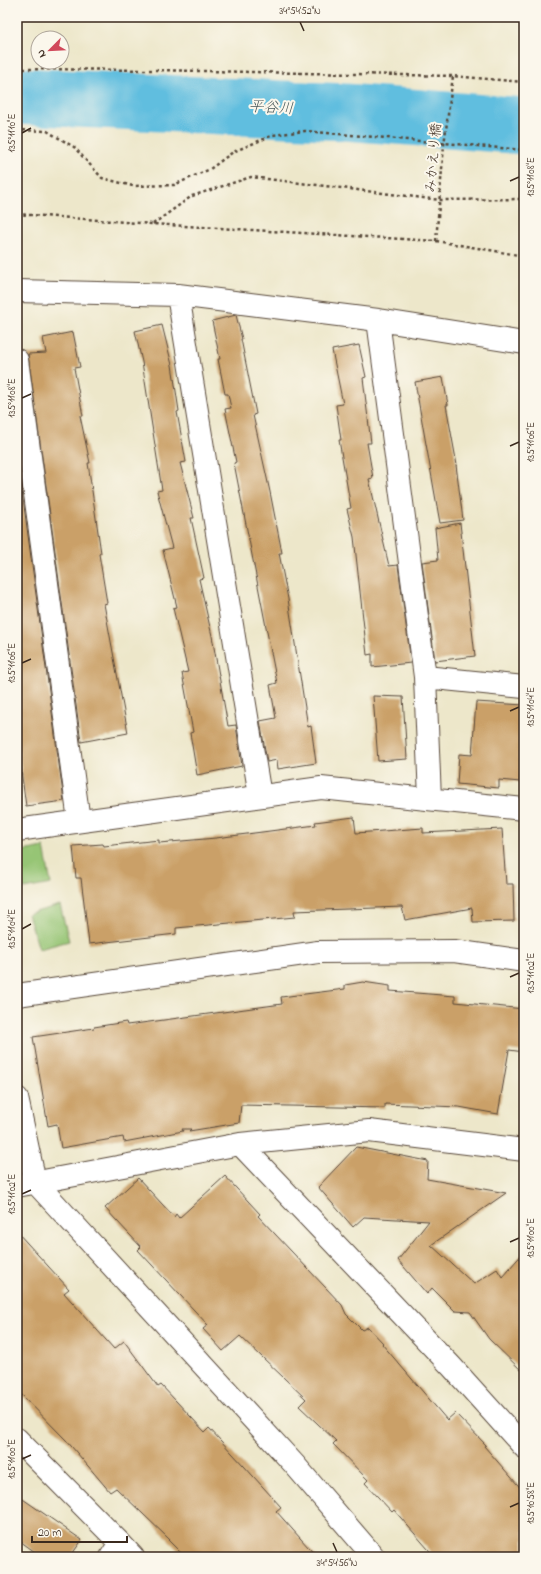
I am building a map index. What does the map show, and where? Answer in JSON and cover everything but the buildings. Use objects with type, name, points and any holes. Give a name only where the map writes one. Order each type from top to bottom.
[{"type":"street","points":[[17,292],[178,295],[378,320],[524,343]]},
{"type":"street","points":[[178,295],[260,796]]},
{"type":"street","points":[[378,320],[425,677],[430,799]]},
{"type":"street","points":[[17,360],[80,821]]},
{"type":"street","points":[[425,677],[524,687]]},
{"type":"street","points":[[17,830],[321,788],[524,809]]},
{"type":"street","points":[[17,995],[318,952],[454,951],[524,961]]},
{"type":"street","points":[[17,1098],[26,1184],[294,1464],[374,1557]]},
{"type":"street","points":[[26,1184],[240,1144],[370,1131],[524,1150]]},
{"type":"street","points":[[240,1144],[452,1367],[524,1447]]},
{"type":"street","points":[[17,1439],[121,1552]]},
{"type":"path","points":[[17,69],[161,70],[453,76],[524,82]]},
{"type":"path","name":"みかえり橋","points":[[436,241],[444,145],[453,76]]},
{"type":"path","points":[[17,130],[47,131],[74,147],[102,178],[133,186],[174,185],[210,169],[233,152],[273,135],[305,131],[524,150]]},
{"type":"path","points":[[152,224],[192,196],[251,177],[440,200],[524,199]]},
{"type":"path","points":[[17,214],[152,224],[436,241],[524,256]]},
{"type":"green space","points":[[44,847],[51,884],[24,889],[17,852]]},
{"type":"green space","points":[[60,905],[69,941],[39,949],[28,914]]},
{"type":"waterway","name":"平谷川","points":[[17,96],[345,112],[524,126]]}]
